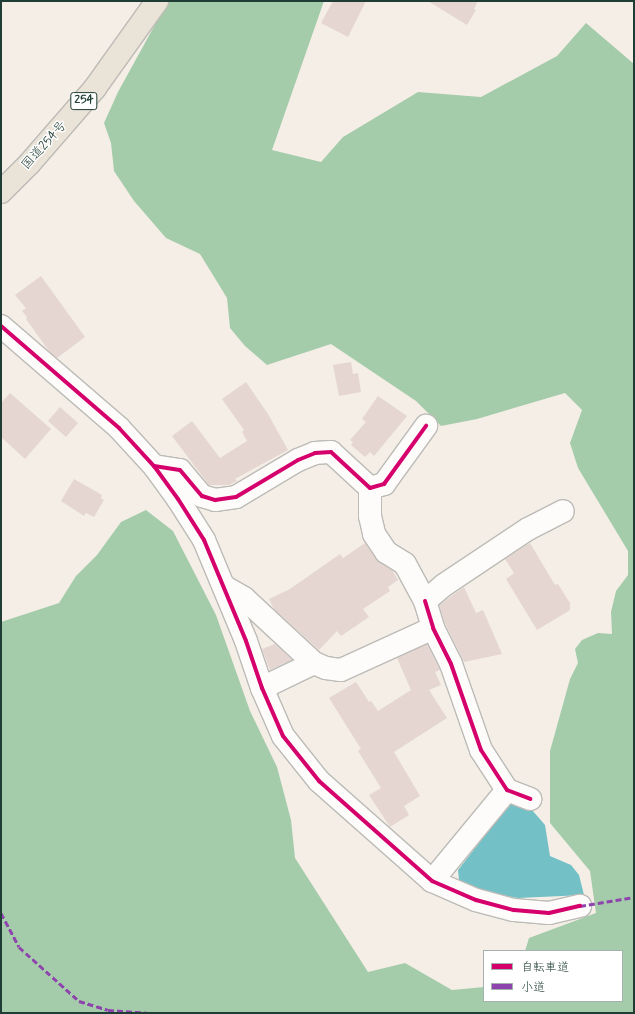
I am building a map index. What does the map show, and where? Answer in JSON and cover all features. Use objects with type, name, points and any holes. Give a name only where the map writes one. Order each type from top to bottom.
[{"type":"highway","name":"国道254号","points":[[1,192],[29,164],[95,88],[157,1]]},
{"type":"street","points":[[1,326],[119,428],[154,466],[204,540],[225,587],[262,688],[283,736],[319,781],[432,881],[476,900],[514,910],[549,913],[580,906]]},
{"type":"street","points":[[370,488],[384,484],[426,426]]},
{"type":"street","points":[[154,466],[180,470],[202,496],[215,500],[236,497],[298,460],[315,453],[331,452],[370,488],[370,516],[374,534],[386,552],[405,564],[425,601],[433,628],[451,664],[481,750],[507,790],[530,799]]},
{"type":"street","points":[[425,601],[444,585],[528,529],[563,512]]},
{"type":"street","points":[[225,587],[244,598],[314,663],[326,668],[341,670],[433,628]]},
{"type":"street","points":[[262,688],[314,663]]},
{"type":"street","points":[[432,881],[507,790]]},
{"type":"green space","points":[[168,1],[324,1],[272,150],[321,162],[343,137],[418,92],[481,97],[557,56],[586,23],[634,64],[634,1013],[1,1013],[1,622],[59,603],[76,576],[97,555],[121,522],[146,510],[173,531],[216,615],[250,711],[277,767],[291,820],[295,858],[368,972],[405,963],[452,990],[483,987],[483,1002],[623,1002],[623,950],[525,950],[529,938],[596,913],[590,871],[550,823],[550,751],[570,679],[578,663],[575,649],[582,640],[598,633],[612,634],[611,612],[616,591],[628,575],[628,551],[578,468],[570,443],[582,410],[565,393],[477,419],[441,426],[416,401],[331,344],[267,365],[245,346],[230,328],[227,298],[200,254],[166,238],[134,201],[114,171],[111,143],[104,123],[118,92]]},
{"type":"water","points":[[512,801],[531,809],[545,825],[550,856],[571,865],[579,875],[584,895],[518,898],[489,893],[459,880],[458,870]]},
{"type":"building","points":[[333,1],[366,1],[348,37],[321,23]]},
{"type":"building","points":[[428,1],[478,1],[474,9],[476,10],[467,25]]},
{"type":"building","points":[[41,276],[85,337],[57,358],[49,351],[26,319],[27,317],[22,311],[26,308],[15,295]]},
{"type":"building","points":[[351,362],[353,374],[358,373],[361,392],[339,396],[333,365]]},
{"type":"building","points":[[246,382],[268,414],[288,450],[235,479],[237,481],[229,485],[209,485],[172,436],[192,421],[220,458],[247,441],[242,432],[244,430],[222,399]]},
{"type":"building","points":[[10,393],[51,429],[25,459],[1,437],[1,403]]},
{"type":"building","points":[[378,396],[407,416],[374,456],[370,452],[365,457],[351,445],[353,442],[350,440],[366,422],[362,419]]},
{"type":"building","points":[[60,407],[78,423],[66,437],[48,421]]},
{"type":"building","points":[[74,479],[102,495],[101,498],[104,500],[94,517],[86,513],[84,516],[61,501]]},
{"type":"building","points":[[365,543],[376,559],[392,570],[398,580],[388,587],[390,591],[363,609],[369,617],[341,636],[337,631],[319,650],[274,609],[269,599],[290,589],[340,554],[343,558]]},
{"type":"building","points":[[530,543],[555,585],[558,584],[570,603],[570,610],[537,630],[506,579],[514,573],[505,559]]},
{"type":"building","points":[[464,587],[476,613],[483,610],[502,654],[464,662],[445,623],[439,605]]},
{"type":"building","points":[[275,644],[292,660],[270,670],[262,649]]},
{"type":"building","points":[[427,644],[440,670],[435,672],[441,685],[429,690],[447,718],[394,752],[420,796],[404,806],[409,815],[390,827],[369,795],[381,788],[358,751],[361,749],[329,698],[356,682],[369,702],[371,701],[378,711],[411,690],[397,658]]},
{"type":"marked path","points":[[580,906],[634,897]]},
{"type":"marked path","points":[[1,913],[19,947],[79,1001],[108,1010],[147,1013]]},
{"type":"cycle path","points":[[1,326],[119,428],[154,466],[178,499],[204,540],[246,641],[262,688],[283,736],[319,781],[432,881],[476,900],[514,910],[549,913],[580,906]]},
{"type":"cycle path","points":[[154,466],[180,470],[202,496],[215,500],[236,497],[298,460],[315,453],[331,452],[370,488],[384,484],[426,426]]},
{"type":"cycle path","points":[[425,601],[433,628],[451,664],[481,750],[507,790],[530,799]]}]
